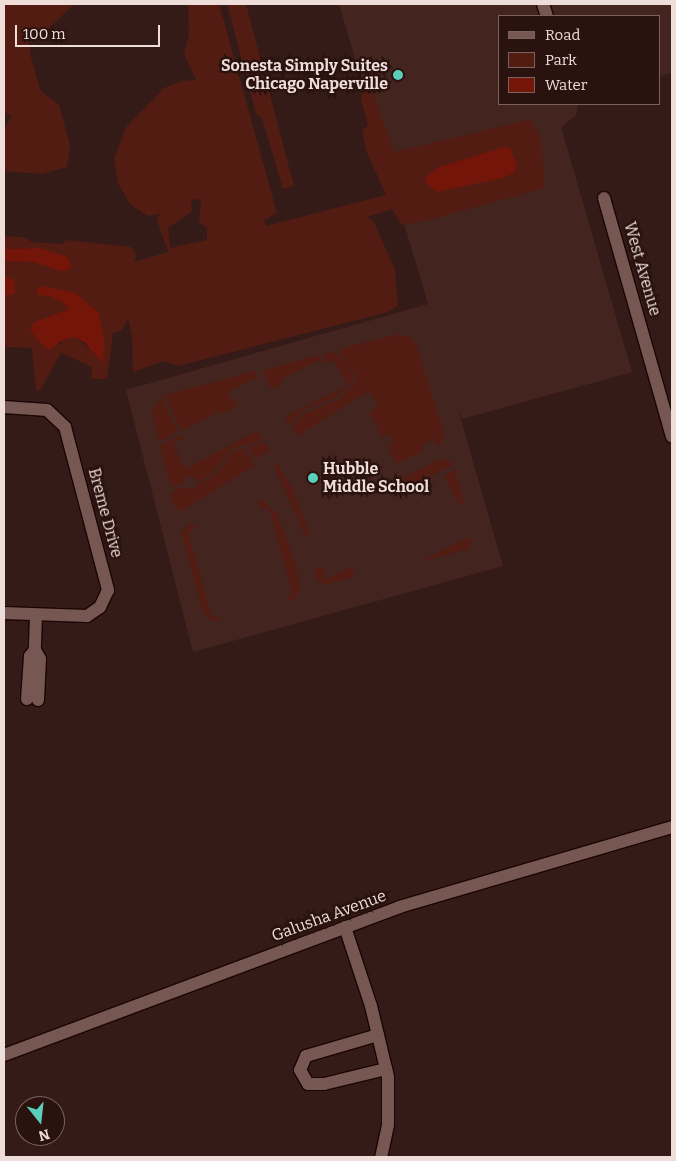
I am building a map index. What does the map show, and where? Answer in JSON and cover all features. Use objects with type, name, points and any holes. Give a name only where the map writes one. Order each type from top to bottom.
[{"type":"street","name":"West Avenue","points":[[604,198],[672,436]]},
{"type":"street","name":"Breme Drive","points":[[4,407],[42,409],[61,421],[68,433],[106,582],[107,596],[94,612],[78,616],[4,613]]},
{"type":"street","points":[[33,700],[30,656],[35,650],[36,615]]},
{"type":"street","name":"Galusha Avenue","points":[[4,1055],[399,907],[672,827]]},
{"type":"street","points":[[345,927],[378,1035],[386,1069],[389,1102],[381,1157]]},
{"type":"street","points":[[378,1035],[306,1056],[300,1070],[308,1084],[324,1084],[386,1069]]},
{"type":"shaded area","points":[[339,4],[672,4],[672,73],[661,76],[661,15],[498,15],[498,105],[578,105],[576,115],[561,127],[632,372],[462,419],[457,406],[503,566],[193,652],[126,390],[428,304]]},
{"type":"green space","points":[[4,4],[74,4],[47,30],[29,29],[30,53],[40,90],[59,105],[70,145],[67,167],[42,174],[4,171],[4,131],[11,116],[4,111]]},
{"type":"green space","points":[[188,4],[219,4],[277,213],[264,220],[266,226],[386,195],[366,150],[362,131],[368,125],[361,99],[363,91],[370,86],[395,152],[531,119],[541,139],[545,188],[425,221],[402,225],[392,209],[367,217],[374,222],[395,270],[398,306],[388,312],[178,366],[164,361],[133,372],[132,336],[128,318],[122,330],[113,333],[107,379],[91,379],[92,367],[61,353],[40,390],[36,390],[32,348],[4,347],[4,297],[14,279],[4,277],[4,261],[32,262],[64,272],[40,248],[4,249],[4,236],[23,237],[32,242],[62,244],[66,240],[131,247],[136,255],[134,262],[168,252],[157,220],[161,213],[148,216],[130,204],[118,183],[114,159],[126,127],[164,88],[182,81],[196,80],[184,54],[189,34]],"holes":[[[504,147],[481,184],[437,192],[465,159]],[[191,199],[201,200],[199,222],[207,228],[207,240],[170,248],[168,228],[192,211]],[[76,293],[90,349],[75,337],[63,340],[59,345],[43,346],[34,322],[68,311],[66,305],[52,297],[43,297]]]},
{"type":"green space","points":[[227,4],[246,4],[294,186],[283,189],[262,118],[256,113]]},
{"type":"green space","points":[[399,334],[411,337],[416,344],[444,432],[441,443],[437,446],[433,439],[423,445],[422,452],[396,464],[387,446],[393,443],[389,434],[382,437],[369,412],[378,407],[369,391],[297,436],[292,426],[304,414],[339,399],[355,384],[355,374],[345,365],[339,349]]},
{"type":"green space","points":[[335,351],[353,376],[352,383],[335,398],[305,409],[289,425],[285,417],[348,385],[334,360],[327,364],[323,355]]},
{"type":"green space","points":[[318,355],[324,365],[319,360],[280,380],[282,384],[271,389],[262,371]]},
{"type":"green space","points":[[255,371],[258,377],[227,393],[238,406],[222,414],[219,411],[182,431],[164,395]]},
{"type":"green space","points":[[161,397],[178,431],[159,442],[152,413]]},
{"type":"green space","points":[[257,431],[264,440],[233,448],[210,476],[198,481],[189,475],[182,483],[171,487],[160,446],[180,435],[182,439],[173,443],[185,469]]},
{"type":"green space","points":[[265,443],[270,450],[256,459],[248,447]]},
{"type":"green space","points":[[244,448],[255,465],[181,511],[175,508],[170,496],[173,492],[182,487],[195,489],[198,483],[215,476],[232,452]]},
{"type":"green space","points":[[438,460],[449,460],[453,465],[408,487],[403,478]]},
{"type":"green space","points":[[277,462],[294,492],[311,537],[305,536],[274,466]]},
{"type":"green space","points":[[455,470],[464,503],[459,505],[444,476]]},
{"type":"green space","points":[[261,499],[277,513],[296,566],[300,589],[295,599],[288,602],[286,597],[293,595],[269,508],[260,509],[258,500]]},
{"type":"green space","points":[[192,523],[196,528],[188,532],[212,618],[221,616],[220,621],[210,620],[203,612],[181,532]]},
{"type":"green space","points":[[469,537],[472,540],[469,549],[422,561]]},
{"type":"green space","points":[[322,565],[325,580],[351,567],[355,576],[324,585],[317,580],[314,569]]},
{"type":"water","points":[[504,147],[510,149],[517,165],[514,173],[503,178],[437,192],[427,183],[425,178],[439,167]]},
{"type":"water","points":[[40,248],[67,257],[72,267],[64,272],[32,262],[4,261],[4,249]]},
{"type":"water","points":[[4,277],[14,279],[15,293],[4,297]]},
{"type":"water","points":[[43,286],[76,293],[99,313],[104,341],[103,363],[85,343],[75,337],[63,340],[48,351],[34,335],[30,329],[34,322],[68,310],[66,305],[52,297],[36,294],[37,289]]},
{"type":"place","name":"Sonesta Simply Suites Chicago Naperville","points":[[398,75]]},
{"type":"place","name":"Hubble Middle School","points":[[313,478]]}]
